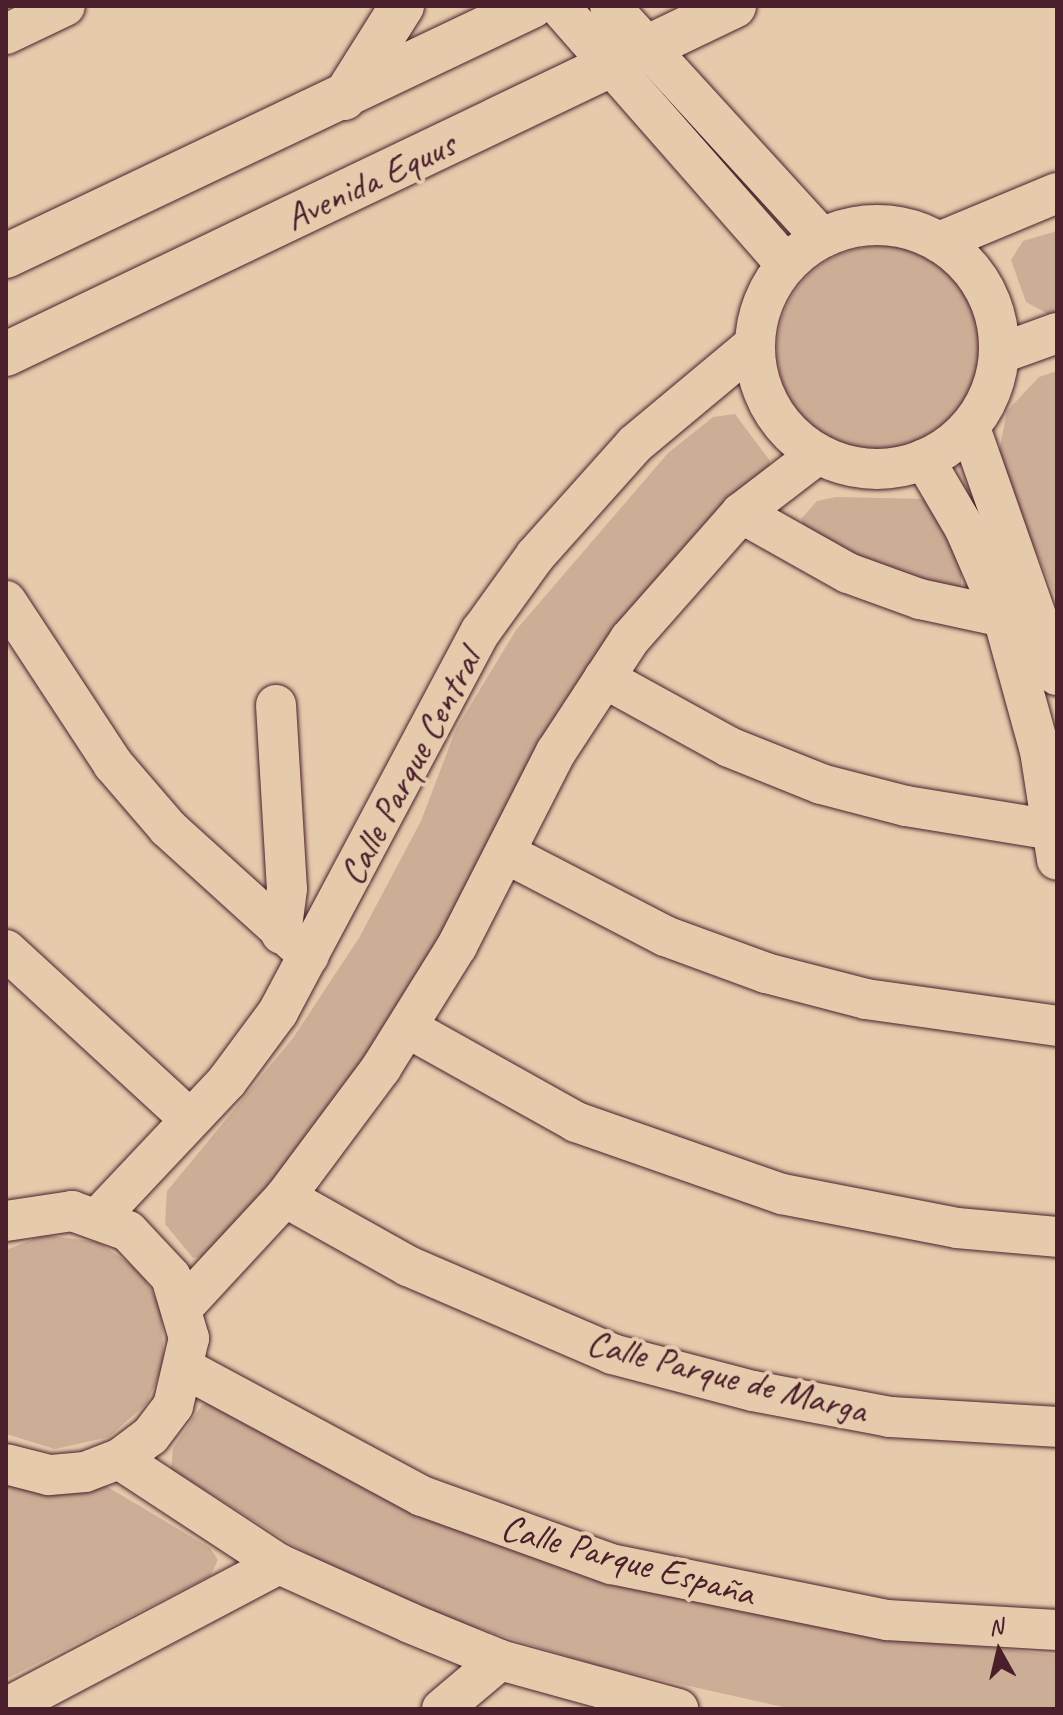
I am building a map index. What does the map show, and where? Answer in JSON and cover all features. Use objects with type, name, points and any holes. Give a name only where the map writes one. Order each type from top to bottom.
[{"type":"main road","points":[[343,100],[402,6]]},
{"type":"main road","points":[[6,256],[343,100],[532,6]]},
{"type":"main road","name":"Avenida Equus","points":[[6,354],[734,6]]},
{"type":"street","points":[[6,34],[65,6]]},
{"type":"street","points":[[559,6],[629,56],[822,238]]},
{"type":"street","points":[[610,6],[629,56],[786,264]]},
{"type":"street","points":[[939,242],[1057,193]]},
{"type":"street","points":[[881,225],[939,242],[963,260],[987,294],[999,354],[992,387],[970,428],[924,459],[871,469],[818,454],[790,432],[769,404],[754,345],[761,307],[786,264],[822,238],[881,225]]},
{"type":"street","points":[[999,354],[1057,333]]},
{"type":"street","name":"Calle Parque Central","points":[[99,1217],[244,1058],[295,945],[481,631],[535,556],[635,444],[754,345]]},
{"type":"street","points":[[970,428],[1054,653]]},
{"type":"street","points":[[184,1306],[285,1197],[408,1028],[507,854],[556,752],[604,678],[672,585],[741,513],[818,454]]},
{"type":"street","points":[[604,678],[729,747],[821,784],[1055,845],[1040,751],[1003,617],[965,529],[924,459]]},
{"type":"street","points":[[741,513],[848,573],[920,599],[1003,617]]},
{"type":"street","points":[[6,601],[113,764],[168,828],[295,945]]},
{"type":"street","points":[[276,705],[287,889],[295,945]]},
{"type":"street","points":[[507,854],[665,936],[766,973],[866,999],[1057,1026]]},
{"type":"street","points":[[6,950],[190,1119]]},
{"type":"street","points":[[408,1028],[576,1122],[782,1194],[957,1228],[1057,1237]]},
{"type":"street","name":"Calle Parque de Marga","points":[[285,1197],[434,1279],[612,1354],[753,1391],[890,1417],[1057,1427]]},
{"type":"street","points":[[6,1221],[44,1211],[99,1217],[153,1251],[184,1306],[186,1369],[173,1406],[150,1436],[119,1459],[85,1472],[49,1475],[6,1464]]},
{"type":"street","name":"Calle Parque España","points":[[186,1369],[422,1496],[611,1564],[887,1620],[1057,1630]]},
{"type":"street","points":[[119,1459],[279,1564],[500,1660],[656,1707]]},
{"type":"street","points":[[6,1708],[279,1564]]},
{"type":"street","points":[[442,1709],[500,1660]]},
{"type":"shaded area","points":[[1057,231],[1057,319],[1026,302],[1011,260],[1023,241]]},
{"type":"shaded area","points":[[880,246],[920,253],[953,276],[976,309],[983,349],[976,389],[953,422],[920,445],[880,452],[840,445],[807,422],[784,389],[777,349],[784,309],[807,276],[840,253]]},
{"type":"shaded area","points":[[1057,371],[1057,600],[997,462],[1007,411],[1039,377]]},
{"type":"shaded area","points":[[735,414],[770,461],[766,481],[699,541],[409,1013],[214,1256],[193,1258],[165,1224],[167,1191],[293,1038],[359,938],[421,821],[456,729],[516,630],[668,453],[713,417]]},
{"type":"shaded area","points":[[836,497],[929,499],[961,560],[961,586],[942,590],[812,545],[801,519],[817,501]]},
{"type":"shaded area","points":[[44,1235],[98,1242],[140,1271],[161,1308],[164,1363],[147,1403],[109,1437],[55,1449],[6,1434],[6,1250]]},
{"type":"shaded area","points":[[220,1398],[268,1430],[888,1637],[1057,1655],[1057,1709],[792,1709],[599,1666],[448,1619],[343,1576],[171,1469],[173,1448],[202,1405]]},
{"type":"shaded area","points":[[96,1480],[210,1548],[218,1560],[210,1576],[6,1679],[6,1486]]}]
